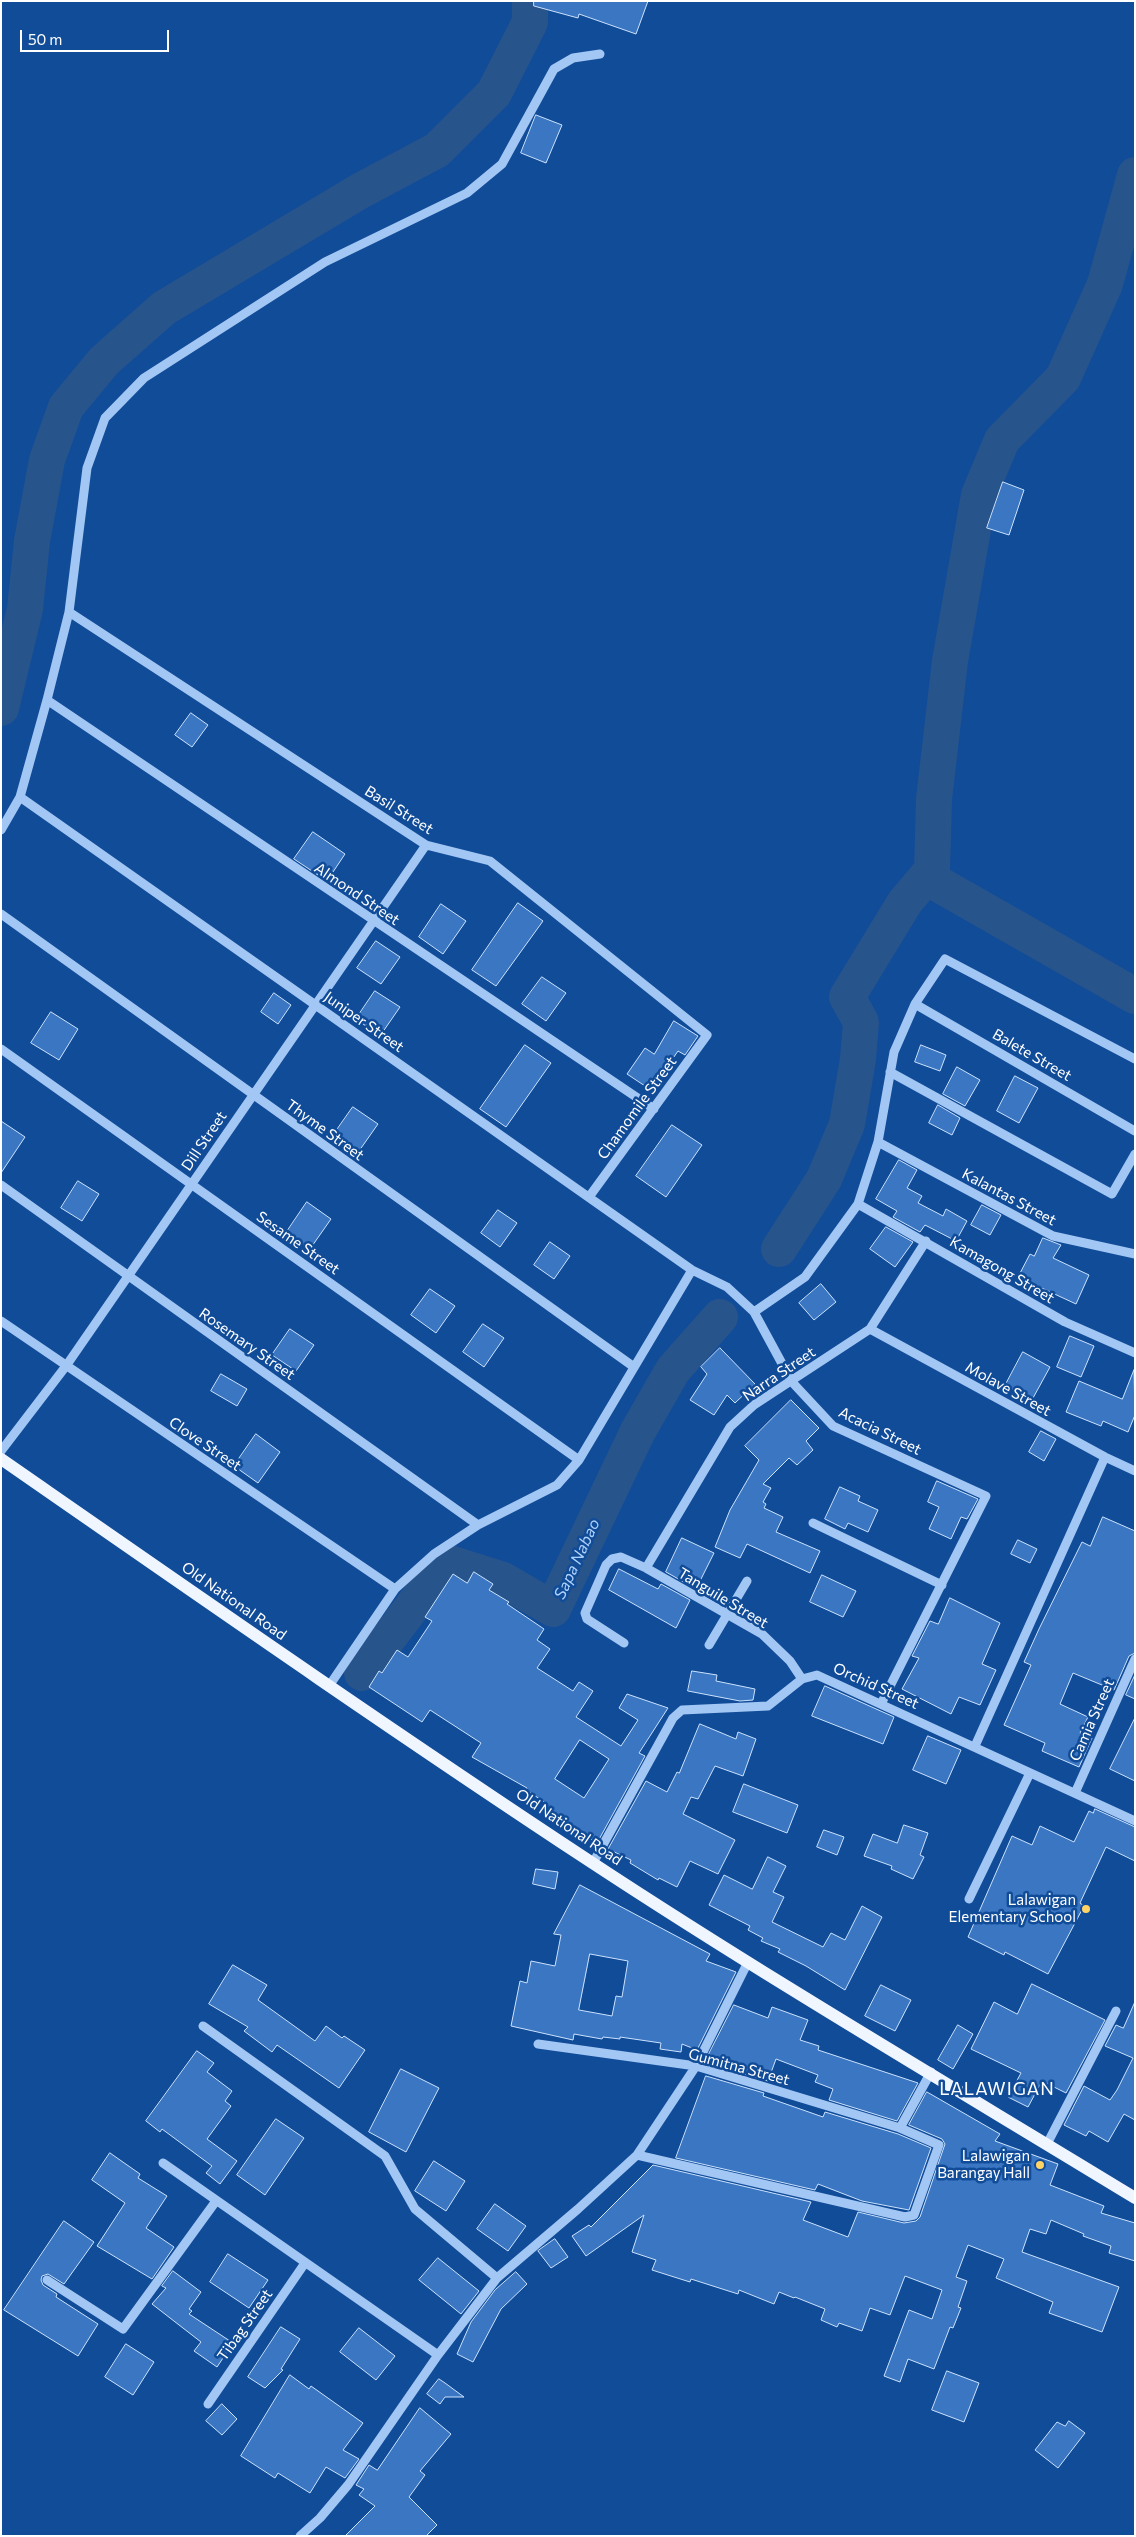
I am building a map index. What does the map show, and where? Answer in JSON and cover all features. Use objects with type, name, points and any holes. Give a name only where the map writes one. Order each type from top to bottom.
[{"type":"main road","name":"Old National Road","points":[[1,1460],[329,1686],[593,1863],[748,1962],[1135,2198]]},
{"type":"street","points":[[1,830],[20,797],[47,700],[68,612],[87,468],[105,418],[144,378],[325,262],[467,193],[502,164],[554,69],[573,58],[600,54]]},
{"type":"street","name":"Basil Street","points":[[68,612],[426,845],[490,861],[707,1035]]},
{"type":"street","name":"Almond Street","points":[[47,700],[654,1109]]},
{"type":"street","name":"Juniper Street","points":[[20,797],[692,1270],[727,1287],[754,1312]]},
{"type":"street","name":"Dill Street","points":[[1,1452],[66,1366],[314,1004],[426,845]]},
{"type":"street","name":"Thyme Street","points":[[1,914],[634,1367]]},
{"type":"street","points":[[754,1312],[805,1277],[858,1204],[878,1142],[894,1052],[915,1004],[945,959],[1135,1059]]},
{"type":"street","name":"Balete Street","points":[[915,1004],[1135,1131]]},
{"type":"street","name":"Chamomile Street","points":[[589,1197],[707,1035]]},
{"type":"street","name":"Sesame Street","points":[[1,1049],[579,1460]]},
{"type":"street","points":[[890,1072],[1112,1194],[1135,1154]]},
{"type":"street","name":"Kalantas Street","points":[[878,1142],[1052,1236],[1135,1254]]},
{"type":"street","name":"Rosemary Street","points":[[1,1185],[478,1525]]},
{"type":"street","name":"Kamagong Street","points":[[858,1204],[926,1241],[1065,1322],[1135,1353]]},
{"type":"street","name":"Narra Street","points":[[646,1568],[730,1427],[754,1404],[792,1382],[870,1329],[926,1241]]},
{"type":"street","points":[[329,1686],[395,1589],[434,1554],[478,1525],[557,1485],[579,1460],[692,1270]]},
{"type":"street","name":"Acacia Street","points":[[754,1312],[792,1382],[832,1426],[986,1496],[942,1585]]},
{"type":"street","name":"Clove Street","points":[[1,1321],[395,1589]]},
{"type":"street","name":"Molave Street","points":[[870,1329],[1105,1457],[1135,1471]]},
{"type":"street","points":[[975,1746],[1105,1457]]},
{"type":"street","points":[[813,1523],[942,1585],[881,1704]]},
{"type":"street","name":"Tanguile Street","points":[[624,1643],[587,1619],[585,1613],[606,1565],[612,1559],[621,1557],[646,1568],[727,1616],[762,1634],[790,1661],[802,1679]]},
{"type":"street","points":[[710,1645],[748,1581]]},
{"type":"street","name":"Camia Street","points":[[1075,1793],[1135,1659]]},
{"type":"street","name":"Orchid Street","points":[[802,1679],[817,1675],[1135,1821]]},
{"type":"street","points":[[593,1863],[673,1718],[682,1710],[768,1706],[802,1679]]},
{"type":"street","points":[[969,1899],[1030,1772]]},
{"type":"street","points":[[300,2536],[320,2518],[348,2485],[438,2355],[497,2278],[578,2209],[637,2155],[696,2066],[748,1962]]},
{"type":"street","points":[[1047,2144],[1116,2011]]},
{"type":"street","points":[[203,2026],[385,2156],[415,2209],[497,2278]]},
{"type":"street","name":"Gumitna Street","points":[[538,2044],[696,2066],[900,2128],[939,2145],[914,2215],[905,2217],[637,2155]]},
{"type":"street","points":[[900,2128],[931,2072]]},
{"type":"street","points":[[163,2163],[438,2355]]},
{"type":"street","points":[[47,2280],[123,2330],[216,2201]]},
{"type":"street","name":"Tibag Street","points":[[208,2404],[305,2263]]},
{"type":"building","points":[[534,1],[648,1],[636,34],[579,14],[578,18],[534,6]]},
{"type":"building","points":[[536,115],[562,125],[546,163],[521,153]]},
{"type":"building","points":[[1003,482],[1024,490],[1009,535],[987,528]]},
{"type":"building","points":[[191,713],[208,725],[192,747],[175,735]]},
{"type":"building","points":[[313,832],[345,854],[327,881],[294,859]]},
{"type":"building","points":[[518,903],[543,921],[496,986],[472,970]]},
{"type":"building","points":[[441,904],[466,921],[443,954],[419,937]]},
{"type":"building","points":[[376,941],[400,957],[381,984],[357,968]]},
{"type":"building","points":[[542,977],[566,993],[546,1021],[522,1004]]},
{"type":"building","points":[[375,991],[400,1007],[380,1036],[356,1019]]},
{"type":"building","points":[[274,993],[291,1005],[278,1024],[261,1012]]},
{"type":"building","points":[[51,1012],[78,1029],[59,1060],[31,1043]]},
{"type":"building","points":[[674,1021],[698,1036],[685,1055],[678,1051],[651,1090],[627,1074],[645,1048],[654,1054]]},
{"type":"building","points":[[525,1045],[551,1063],[506,1127],[480,1109]]},
{"type":"building","points":[[921,1045],[946,1055],[940,1071],[915,1062]]},
{"type":"building","points":[[957,1067],[980,1080],[965,1106],[943,1094]]},
{"type":"building","points":[[1015,1076],[1038,1088],[1019,1123],[997,1111]]},
{"type":"building","points":[[938,1105],[960,1118],[952,1135],[929,1123]]},
{"type":"building","points":[[353,1107],[378,1124],[359,1151],[334,1134]]},
{"type":"building","points":[[1,1121],[25,1137],[1,1173]]},
{"type":"building","points":[[672,1125],[702,1145],[666,1197],[636,1176]]},
{"type":"building","points":[[899,1160],[917,1170],[907,1188],[922,1196],[918,1203],[943,1216],[946,1209],[967,1221],[956,1241],[925,1225],[920,1232],[893,1217],[897,1211],[876,1199]]},
{"type":"building","points":[[78,1181],[99,1194],[82,1221],[61,1208]]},
{"type":"building","points":[[307,1202],[331,1219],[310,1249],[286,1233]]},
{"type":"building","points":[[982,1205],[1001,1215],[990,1235],[971,1225]]},
{"type":"building","points":[[498,1210],[517,1223],[500,1247],[481,1233]]},
{"type":"building","points":[[886,1227],[913,1242],[895,1267],[870,1249]]},
{"type":"building","points":[[1043,1238],[1061,1245],[1053,1258],[1089,1275],[1076,1304],[1018,1277],[1030,1254],[1034,1256]]},
{"type":"building","points":[[550,1242],[570,1256],[554,1279],[534,1265]]},
{"type":"building","points":[[821,1284],[836,1302],[814,1320],[799,1303]]},
{"type":"building","points":[[430,1289],[455,1306],[436,1333],[411,1315]]},
{"type":"building","points":[[483,1324],[504,1338],[484,1367],[463,1352]]},
{"type":"building","points":[[290,1329],[314,1345],[296,1371],[272,1355]]},
{"type":"building","points":[[1070,1336],[1094,1346],[1081,1377],[1057,1367]]},
{"type":"building","points":[[720,1348],[755,1384],[735,1403],[727,1395],[714,1415],[690,1400],[707,1374],[701,1367]]},
{"type":"building","points":[[1023,1352],[1050,1367],[1033,1398],[1005,1386]]},
{"type":"building","points":[[1134,1370],[1135,1415],[1128,1432],[1103,1421],[1101,1426],[1066,1412],[1079,1381],[1122,1399]]},
{"type":"building","points":[[221,1374],[247,1389],[237,1406],[211,1391]]},
{"type":"building","points":[[791,1400],[819,1428],[806,1441],[813,1450],[797,1465],[789,1458],[763,1484],[771,1488],[763,1502],[766,1504],[764,1508],[783,1517],[776,1532],[820,1551],[810,1573],[747,1544],[740,1558],[715,1547],[730,1510],[759,1460],[745,1446]]},
{"type":"building","points":[[1041,1431],[1056,1439],[1044,1461],[1029,1452]]},
{"type":"building","points":[[256,1434],[280,1452],[258,1483],[234,1466]]},
{"type":"building","points":[[937,1481],[978,1499],[967,1519],[961,1517],[951,1539],[929,1529],[939,1507],[928,1502]]},
{"type":"building","points":[[840,1487],[860,1496],[858,1501],[878,1510],[868,1532],[848,1523],[845,1529],[825,1519]]},
{"type":"building","points":[[1103,1517],[1135,1531],[1135,1653],[1129,1656],[1114,1690],[1073,1673],[1060,1704],[1088,1717],[1080,1733],[1092,1738],[1079,1767],[1042,1751],[1045,1743],[1004,1725],[1031,1665],[1024,1662],[1039,1629],[1082,1542],[1090,1546]]},
{"type":"building","points":[[682,1538],[714,1553],[696,1589],[666,1572]]},
{"type":"building","points":[[1018,1540],[1037,1549],[1030,1563],[1011,1554]]},
{"type":"building","points":[[619,1569],[658,1589],[661,1584],[690,1600],[676,1628],[609,1590]]},
{"type":"building","points":[[474,1572],[493,1584],[489,1590],[509,1602],[507,1604],[544,1629],[537,1640],[550,1649],[537,1668],[573,1691],[579,1682],[593,1691],[576,1717],[621,1746],[638,1720],[619,1708],[627,1694],[668,1708],[639,1753],[645,1756],[597,1843],[542,1809],[546,1803],[526,1790],[527,1788],[472,1757],[481,1743],[430,1710],[422,1722],[369,1687],[379,1671],[382,1673],[397,1650],[408,1657],[432,1621],[425,1617],[453,1574],[467,1583]],"holes":[[[580,1740],[609,1759],[584,1798],[555,1779]]]},
{"type":"building","points":[[822,1575],[856,1591],[843,1617],[810,1602]]},
{"type":"building","points":[[950,1598],[1000,1623],[982,1664],[996,1670],[980,1705],[959,1697],[951,1714],[902,1689],[919,1658],[912,1656],[930,1621],[938,1624]]},
{"type":"building","points":[[692,1671],[717,1675],[716,1681],[755,1689],[753,1700],[740,1701],[688,1691]]},
{"type":"building","points":[[1135,1675],[1135,1699],[1126,1695]]},
{"type":"building","points":[[825,1686],[894,1717],[883,1744],[812,1716]]},
{"type":"building","points":[[1135,1718],[1135,1781],[1110,1769]]},
{"type":"building","points":[[700,1724],[736,1739],[738,1732],[756,1739],[743,1776],[715,1766],[698,1799],[691,1797],[683,1814],[735,1840],[718,1874],[690,1861],[677,1887],[659,1878],[658,1880],[630,1863],[631,1860],[608,1849],[646,1781],[667,1792],[677,1772],[679,1773]]},
{"type":"building","points":[[928,1736],[961,1750],[946,1784],[913,1770]]},
{"type":"building","points":[[744,1784],[798,1805],[787,1833],[733,1812]]},
{"type":"building","points":[[1095,1809],[1135,1827],[1135,1861],[1106,1847],[1080,1903],[1084,1906],[1048,1974],[1005,1952],[1004,1955],[968,1937],[1012,1836],[1032,1845],[1040,1826],[1074,1842],[1089,1811],[1093,1813]]},
{"type":"building","points":[[904,1825],[928,1833],[920,1855],[924,1857],[913,1879],[891,1869],[892,1866],[864,1856],[873,1834],[897,1843]]},
{"type":"building","points":[[824,1830],[844,1837],[837,1855],[817,1847]]},
{"type":"building","points":[[768,1857],[786,1866],[773,1892],[784,1897],[772,1922],[823,1947],[831,1933],[845,1940],[862,1906],[882,1917],[845,1990],[806,1966],[778,1952],[780,1949],[761,1941],[763,1938],[748,1930],[750,1926],[709,1905],[724,1875],[752,1889]]},
{"type":"building","points":[[536,1869],[558,1872],[555,1889],[533,1884]]},
{"type":"building","points":[[580,1885],[710,1954],[706,1961],[736,1972],[697,2050],[682,2044],[681,2052],[660,2049],[661,2043],[620,2037],[620,2039],[603,2037],[602,2039],[574,2034],[573,2040],[511,2026],[520,1981],[527,1983],[531,1961],[555,1966],[561,1935],[554,1934]],"holes":[[[590,1954],[628,1961],[622,1997],[616,1996],[612,2016],[579,2010]]]},
{"type":"building","points":[[233,1965],[267,1985],[258,2000],[315,2041],[326,2026],[342,2038],[344,2036],[365,2050],[339,2088],[277,2045],[272,2052],[244,2031],[248,2027],[209,2004]]},
{"type":"building","points":[[1032,1984],[1105,2020],[1066,2093],[1042,2081],[1028,2107],[1008,2097],[1021,2073],[971,2049],[994,2002],[1017,2014]]},
{"type":"building","points":[[881,1985],[911,2000],[895,2031],[865,2016]]},
{"type":"building","points":[[1135,2002],[1135,2120],[1124,2114],[1108,2142],[1089,2131],[1086,2136],[1064,2125],[1084,2086],[1110,2100],[1117,2090],[1133,2058],[1105,2046],[1116,2025],[1123,2028]]},
{"type":"building","points":[[734,2005],[768,2018],[772,2007],[808,2020],[800,2040],[819,2046],[818,2050],[918,2083],[897,2121],[829,2100],[833,2089],[815,2082],[818,2075],[776,2059],[768,2081],[710,2064],[713,2056],[709,2054]]},
{"type":"building","points":[[958,2025],[973,2034],[953,2069],[938,2060]]},
{"type":"building","points":[[197,2051],[214,2063],[207,2072],[232,2091],[225,2101],[231,2106],[207,2139],[237,2161],[220,2184],[206,2173],[212,2166],[162,2129],[160,2132],[146,2121]]},
{"type":"building","points":[[401,2069],[439,2088],[406,2152],[369,2132]]},
{"type":"building","points":[[706,2076],[764,2093],[763,2096],[823,2117],[825,2112],[898,2134],[931,2148],[909,2210],[862,2201],[818,2184],[815,2190],[676,2158]]},
{"type":"building","points":[[927,2092],[1000,2134],[995,2141],[1058,2164],[1050,2185],[1104,2206],[1101,2213],[1135,2223],[1135,2261],[1109,2253],[1111,2246],[1083,2236],[1084,2234],[1051,2220],[1046,2234],[1030,2229],[1022,2252],[1119,2287],[1102,2332],[1049,2313],[1053,2302],[996,2278],[1004,2259],[968,2245],[956,2277],[967,2281],[958,2307],[961,2308],[953,2328],[950,2327],[934,2369],[908,2359],[900,2382],[884,2376],[909,2310],[932,2319],[942,2290],[905,2276],[890,2315],[870,2308],[862,2331],[839,2323],[837,2327],[821,2320],[825,2309],[779,2292],[774,2304],[739,2290],[738,2294],[691,2279],[690,2282],[652,2270],[656,2260],[632,2252],[644,2215],[586,2256],[572,2236],[589,2225],[591,2227],[653,2165],[811,2202],[803,2220],[848,2237],[858,2212],[904,2223],[916,2221],[920,2217],[945,2144],[942,2139],[909,2125]]},
{"type":"building","points":[[276,2119],[304,2138],[265,2195],[237,2175]]},
{"type":"building","points":[[110,2153],[140,2174],[138,2178],[167,2196],[146,2228],[174,2247],[152,2279],[97,2246],[125,2203],[92,2180]]},
{"type":"building","points":[[434,2161],[465,2181],[446,2211],[415,2191]]},
{"type":"building","points":[[495,2204],[526,2226],[508,2251],[477,2229]]},
{"type":"building","points":[[64,2221],[94,2242],[64,2284],[48,2274],[42,2276],[41,2280],[43,2285],[57,2294],[56,2297],[98,2324],[78,2356],[4,2310]]},
{"type":"building","points":[[555,2239],[568,2257],[551,2268],[538,2251]]},
{"type":"building","points":[[228,2254],[268,2280],[249,2308],[210,2282]]},
{"type":"building","points":[[438,2258],[479,2291],[461,2314],[419,2280]]},
{"type":"building","points":[[173,2271],[201,2292],[189,2309],[192,2311],[189,2314],[233,2343],[217,2367],[194,2351],[201,2342],[152,2304],[166,2288],[162,2286]]},
{"type":"building","points":[[516,2272],[527,2284],[501,2309],[473,2362],[457,2354],[471,2322],[495,2290]]},
{"type":"building","points":[[281,2327],[300,2339],[281,2369],[283,2370],[265,2388],[248,2377]]},
{"type":"building","points":[[359,2328],[395,2356],[376,2380],[340,2352]]},
{"type":"building","points":[[126,2344],[154,2362],[133,2395],[105,2377]]},
{"type":"building","points":[[947,2371],[979,2383],[964,2422],[932,2410]]},
{"type":"building","points":[[290,2375],[309,2389],[311,2386],[363,2423],[343,2450],[359,2459],[345,2478],[326,2467],[310,2493],[278,2473],[275,2478],[241,2456]]},
{"type":"building","points":[[439,2379],[464,2397],[445,2397],[440,2404],[427,2394]]},
{"type":"building","points":[[222,2404],[237,2419],[222,2435],[206,2421]]},
{"type":"building","points":[[420,2408],[451,2434],[420,2471],[425,2475],[409,2497],[437,2525],[426,2536],[345,2536],[375,2506],[359,2495],[364,2489],[356,2485],[369,2465],[377,2470]]},
{"type":"building","points":[[1069,2421],[1085,2433],[1058,2468],[1035,2450],[1057,2422],[1065,2426]]},
{"type":"waterway","points":[[1,708],[25,609],[32,541],[47,460],[66,407],[104,361],[164,308],[360,191],[437,150],[494,93],[530,22],[530,1]]},
{"type":"waterway","points":[[779,1249],[824,1179],[847,1124],[858,1059],[861,1022],[847,997],[905,902],[932,870],[934,799],[950,661],[979,495],[1002,440],[1063,378],[1105,284],[1135,175]]},
{"type":"waterway","points":[[926,877],[1135,996]]},
{"type":"waterway","name":"Sapa Nabao","points":[[362,1673],[446,1562],[503,1580],[553,1609],[638,1431],[673,1370],[720,1317]]},
{"type":"place","name":"Lalawigan Elementary School","points":[[1086,1909]]},
{"type":"place","name":"Lalawigan Barangay Hall","points":[[1040,2165]]},
{"type":"district","name":"LALAWIGAN","points":[[997,2089]]}]
